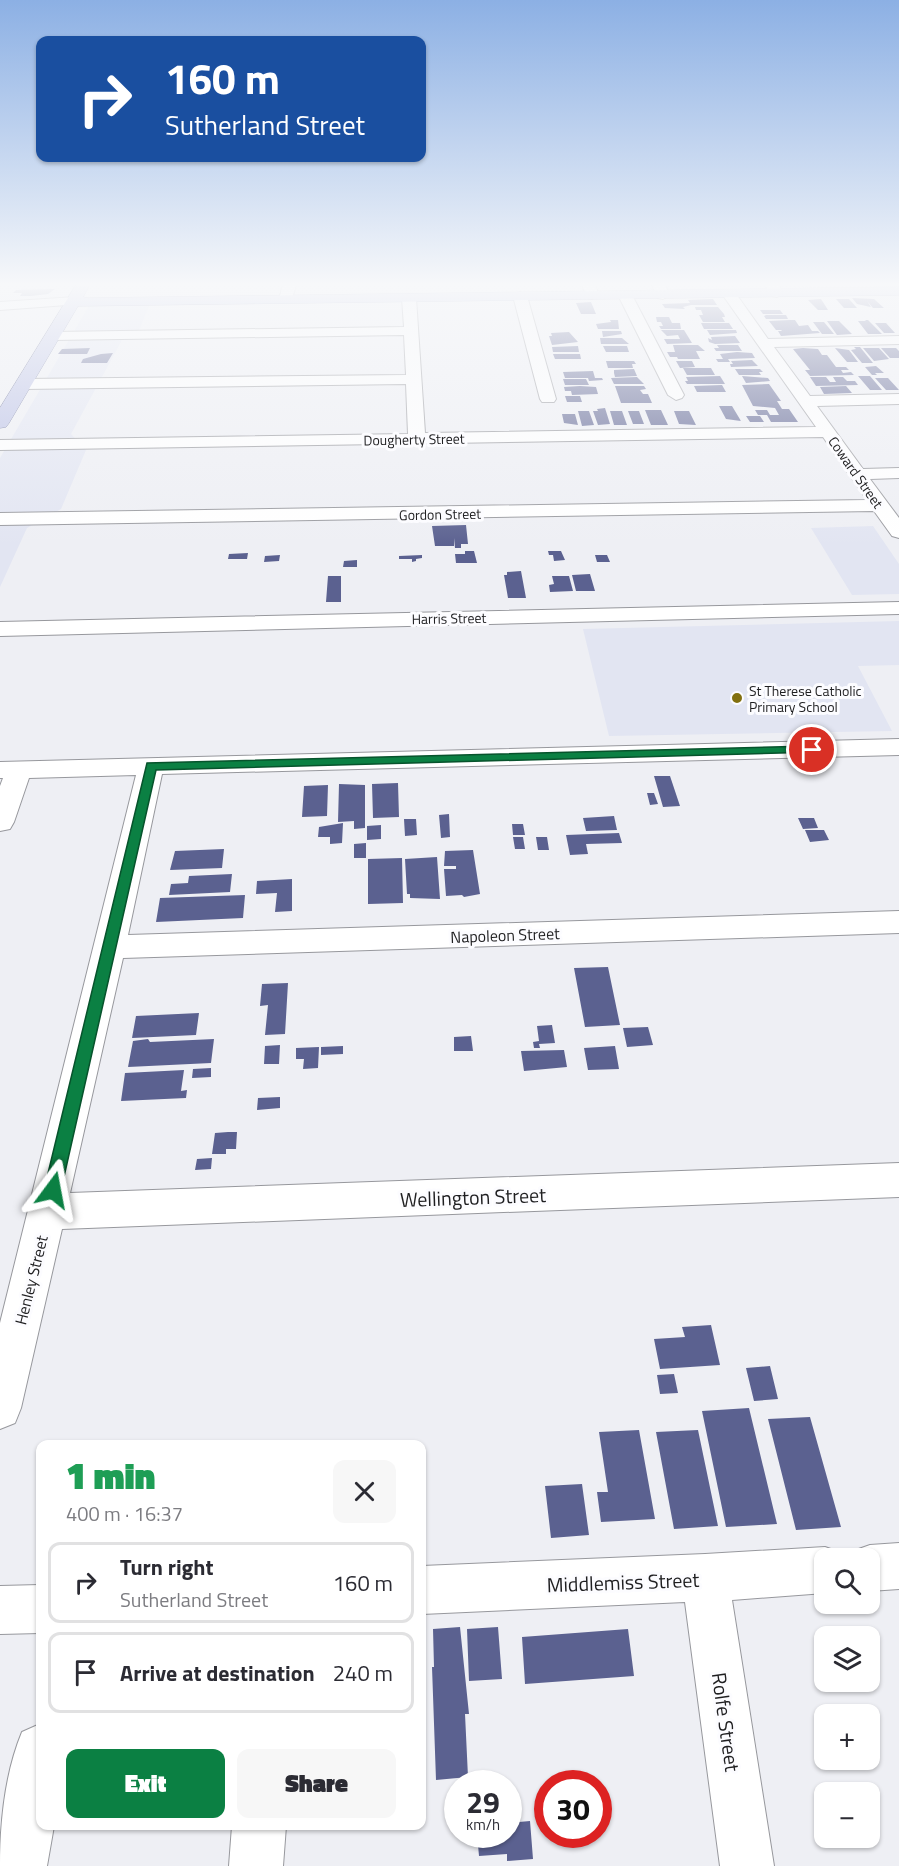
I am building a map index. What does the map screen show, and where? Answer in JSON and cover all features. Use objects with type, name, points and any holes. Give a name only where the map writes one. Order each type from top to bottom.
[{"type":"main road","points":[[0,423],[31,372]]},
{"type":"street","points":[[414,372],[417,439]]},
{"type":"street","points":[[541,372],[548,399]]},
{"type":"street","points":[[664,372],[676,395]]},
{"type":"street","name":"Coward Street","points":[[785,372],[899,532]]},
{"type":"street","points":[[24,384],[414,379]]},
{"type":"street","points":[[806,401],[899,399]]},
{"type":"street","name":"Dougherty Street","points":[[0,445],[828,432]]},
{"type":"street","points":[[858,474],[899,473]]},
{"type":"street","name":"Gordon Street","points":[[0,519],[880,505]]},
{"type":"street","name":"Harris Street","points":[[0,629],[899,608]]},
{"type":"street","points":[[0,822],[10,770],[899,747]]},
{"type":"street","name":"Henley Street","points":[[0,1408],[151,766]]},
{"type":"street","name":"Napoleon Street","points":[[110,947],[899,922]]},
{"type":"street","name":"Wellington Street","points":[[47,1212],[899,1180]]},
{"type":"street","points":[[880,1567],[899,1566]]},
{"type":"street","name":"Middlemiss Street","points":[[426,1590],[705,1578],[814,1571]]},
{"type":"street","name":"Rolfe Street","points":[[705,1578],[747,1866]]},
{"type":"street","points":[[0,1610],[36,1609]]},
{"type":"street","points":[[14,1862],[36,1767]]},
{"type":"street","points":[[256,1866],[259,1830]]},
{"type":"shaded area","points":[[50,372],[105,372],[71,434],[86,450],[61,509],[27,528],[0,587],[0,458]]},
{"type":"shaded area","points":[[873,526],[899,564],[899,594],[852,595],[811,528]]},
{"type":"shaded area","name":"St Therese Catholic Primary School","points":[[899,621],[899,665],[858,666],[892,731],[609,736],[583,629]]},
{"type":"building","points":[[563,372],[593,372],[595,378],[603,380],[589,381],[588,378],[565,378]]},
{"type":"building","points":[[614,372],[635,372],[637,376],[615,377]]},
{"type":"building","points":[[685,372],[713,372],[715,375],[687,375]]},
{"type":"building","points":[[737,372],[759,372],[761,375],[739,375]]},
{"type":"building","points":[[807,372],[851,372],[854,375],[810,376]]},
{"type":"building","points":[[720,376],[725,384],[687,384],[685,381],[688,381],[686,377]]},
{"type":"building","points":[[742,376],[768,378],[770,381],[746,383]]},
{"type":"building","points":[[858,376],[870,376],[882,390],[870,390]]},
{"type":"building","points":[[637,377],[644,384],[614,384],[611,378]]},
{"type":"building","points":[[810,377],[826,377],[830,382],[836,382],[833,377],[843,377],[847,381],[855,381],[858,385],[816,386]]},
{"type":"building","points":[[875,378],[888,378],[899,390],[886,390]]},
{"type":"building","points":[[563,379],[586,379],[589,385],[565,385]]},
{"type":"building","points":[[769,384],[781,401],[777,401],[782,409],[789,409],[798,422],[771,422],[767,415],[758,415],[755,410],[767,410],[770,415],[779,415],[775,408],[753,406],[742,385]]},
{"type":"building","points":[[722,385],[726,392],[697,392],[694,386]]},
{"type":"building","points":[[615,386],[644,386],[646,389],[640,390],[643,394],[648,394],[652,403],[621,403]]},
{"type":"building","points":[[846,386],[852,393],[824,394],[820,387]]},
{"type":"building","points":[[564,387],[596,387],[598,394],[572,395],[571,391],[565,391]]},
{"type":"building","points":[[565,396],[580,396],[582,402],[567,402]]},
{"type":"building","points":[[719,406],[732,406],[741,421],[726,419]]},
{"type":"building","points":[[605,408],[610,424],[598,425],[593,411]]},
{"type":"building","points":[[645,410],[661,410],[668,425],[651,425]]},
{"type":"building","points":[[578,411],[589,411],[594,425],[582,426]]},
{"type":"building","points":[[610,411],[622,411],[627,425],[614,425]]},
{"type":"building","points":[[628,411],[639,411],[644,424],[633,424]]},
{"type":"building","points":[[674,411],[689,411],[696,425],[679,424]]},
{"type":"building","points":[[562,414],[575,414],[578,425],[564,423]]},
{"type":"building","points":[[746,416],[760,416],[764,422],[750,422]]},
{"type":"building","points":[[466,525],[468,544],[461,544],[461,548],[455,548],[454,538],[454,546],[435,546],[432,526]]},
{"type":"building","points":[[465,551],[474,551],[477,563],[456,563],[455,554],[465,554]]},
{"type":"building","points":[[548,551],[561,551],[565,560],[554,561],[553,555],[549,555]]},
{"type":"building","points":[[248,553],[247,559],[228,559],[229,554]]},
{"type":"building","points":[[280,555],[279,561],[264,562],[265,556]]},
{"type":"building","points":[[422,555],[422,558],[412,562],[412,559],[399,559],[399,556]]},
{"type":"building","points":[[595,555],[607,555],[610,562],[597,562]]},
{"type":"building","points":[[357,560],[357,567],[343,567],[344,561]]},
{"type":"building","points":[[521,571],[526,598],[508,598],[504,575],[507,575],[507,572]]},
{"type":"building","points":[[590,574],[595,591],[576,591],[572,575]]},
{"type":"building","points":[[328,576],[341,576],[341,602],[326,602]]},
{"type":"building","points":[[552,576],[569,576],[573,591],[550,592],[549,585],[554,584]]},
{"type":"building","points":[[654,776],[670,776],[680,806],[663,807]]},
{"type":"building","points":[[398,783],[399,817],[373,818],[372,784]]},
{"type":"building","points":[[339,784],[365,785],[365,828],[354,829],[354,821],[338,822]]},
{"type":"building","points":[[328,785],[327,816],[302,817],[304,786]]},
{"type":"building","points":[[647,793],[654,793],[658,804],[650,805]]},
{"type":"building","points":[[449,814],[450,837],[441,838],[439,815]]},
{"type":"building","points":[[614,816],[617,830],[586,831],[583,818]]},
{"type":"building","points":[[798,818],[814,818],[818,828],[803,829]]},
{"type":"building","points":[[404,819],[416,819],[417,835],[405,836]]},
{"type":"building","points":[[343,823],[342,843],[330,844],[330,837],[318,837],[319,827]]},
{"type":"building","points":[[512,824],[523,824],[525,835],[513,835]]},
{"type":"building","points":[[381,825],[381,839],[367,840],[367,826]]},
{"type":"building","points":[[805,830],[824,830],[829,840],[810,842]]},
{"type":"building","points":[[619,833],[622,843],[586,844],[588,854],[570,855],[566,835]]},
{"type":"building","points":[[513,837],[523,837],[525,849],[515,849]]},
{"type":"building","points":[[536,837],[547,837],[549,850],[538,850]]},
{"type":"building","points":[[366,843],[366,858],[354,858],[354,844]]},
{"type":"building","points":[[224,849],[222,868],[170,870],[175,851]]},
{"type":"building","points":[[473,850],[480,894],[464,897],[462,895],[446,896],[444,869],[456,869],[456,866],[444,866],[445,851]]},
{"type":"building","points":[[437,857],[440,899],[410,898],[410,894],[407,894],[405,859]]},
{"type":"building","points":[[402,858],[403,903],[368,904],[368,859]]},
{"type":"building","points":[[232,874],[230,892],[169,895],[171,884],[188,883],[189,876]]},
{"type":"building","points":[[292,879],[292,911],[275,912],[277,893],[256,894],[257,881]]},
{"type":"building","points":[[245,895],[243,918],[156,922],[160,898]]},
{"type":"building","points":[[608,967],[620,1025],[585,1027],[574,968]]},
{"type":"building","points":[[288,983],[285,1034],[265,1035],[268,1005],[260,1006],[262,984]]},
{"type":"building","points":[[199,1013],[196,1035],[132,1038],[136,1016]]},
{"type":"building","points":[[552,1025],[555,1043],[539,1044],[540,1048],[534,1048],[533,1042],[539,1041],[537,1026]]},
{"type":"building","points":[[648,1027],[653,1045],[627,1047],[623,1028]]},
{"type":"building","points":[[471,1036],[473,1051],[454,1051],[454,1037]]},
{"type":"building","points":[[148,1039],[150,1042],[214,1039],[211,1063],[128,1067],[133,1041]]},
{"type":"building","points":[[280,1045],[279,1064],[264,1064],[265,1046]]},
{"type":"building","points":[[343,1046],[343,1054],[321,1055],[321,1047]]},
{"type":"building","points":[[615,1046],[619,1069],[588,1070],[584,1048]]},
{"type":"building","points":[[319,1047],[318,1068],[303,1069],[304,1059],[296,1059],[296,1048]]},
{"type":"building","points":[[564,1050],[567,1067],[524,1071],[521,1051]]},
{"type":"building","points":[[211,1068],[211,1077],[192,1078],[193,1069]]},
{"type":"building","points":[[184,1070],[181,1091],[187,1090],[186,1098],[121,1101],[125,1073]]},
{"type":"building","points":[[280,1097],[280,1108],[257,1110],[258,1098]]},
{"type":"building","points":[[237,1132],[236,1149],[226,1149],[226,1154],[212,1154],[215,1133]]},
{"type":"building","points":[[212,1158],[211,1169],[195,1170],[197,1159]]},
{"type":"building","points":[[711,1325],[720,1365],[660,1369],[654,1339],[685,1337],[682,1327]]},
{"type":"building","points":[[770,1366],[778,1399],[754,1401],[746,1368]]},
{"type":"building","points":[[674,1374],[678,1393],[660,1394],[657,1375]]},
{"type":"building","points":[[749,1408],[777,1524],[726,1527],[702,1411]]},
{"type":"building","points":[[810,1417],[841,1527],[796,1530],[768,1419]]},
{"type":"building","points":[[639,1430],[655,1519],[601,1522],[597,1492],[608,1492],[599,1432]]},
{"type":"building","points":[[698,1430],[718,1526],[674,1529],[656,1432]]},
{"type":"building","points":[[582,1484],[589,1535],[551,1538],[545,1486]]},
{"type":"building","points":[[460,1627],[469,1714],[465,1714],[468,1770],[444,1770],[444,1779],[436,1780],[432,1667],[434,1667],[433,1629]]},
{"type":"building","points":[[498,1627],[502,1679],[469,1681],[467,1629]]},
{"type":"building","points":[[628,1629],[634,1676],[525,1684],[522,1637]]},
{"type":"building","points":[[530,1821],[533,1859],[507,1861],[507,1854],[479,1856],[478,1848],[522,1848],[522,1822]]},
{"type":"place","name":"St Therese Catholic Primary School","points":[[737,698]]},
{"type":"route","points":[[53,1190],[151,766],[812,750]]}]
